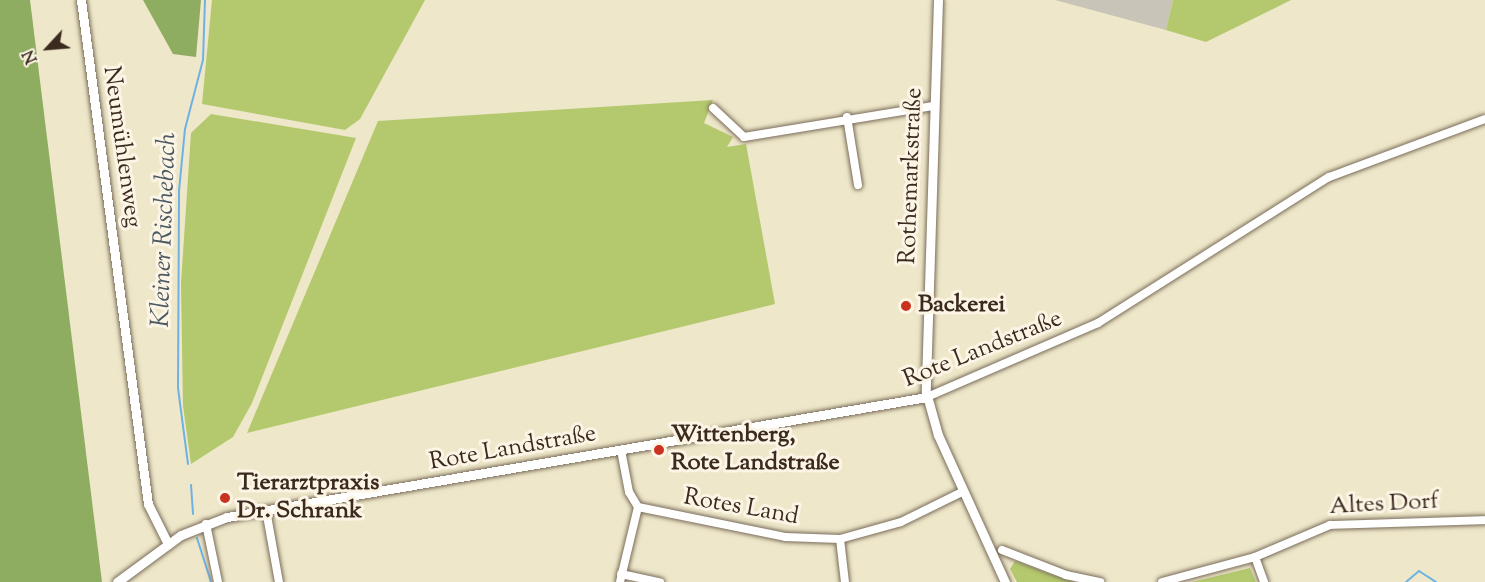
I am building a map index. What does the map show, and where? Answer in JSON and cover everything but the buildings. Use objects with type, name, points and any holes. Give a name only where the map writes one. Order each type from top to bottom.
[{"type":"street","name":"Neumühlenweg","points":[[81,0],[148,504],[168,544]]},
{"type":"street","name":"Rothemarkstraße","points":[[938,0],[927,397],[964,490],[1005,582]]},
{"type":"street","points":[[713,108],[744,137],[847,117],[934,106]]},
{"type":"street","points":[[847,117],[858,185]]},
{"type":"street","name":"Rote Landstraße","points":[[117,582],[168,544],[206,524],[266,510],[927,397],[1098,323],[1329,177],[1485,119]]},
{"type":"street","points":[[621,450],[629,492],[638,507],[621,578],[660,582]]},
{"type":"street","points":[[845,582],[840,539],[911,518],[964,490]]},
{"type":"street","name":"Rotes Land","points":[[638,507],[785,537],[840,539]]},
{"type":"street","points":[[266,510],[279,582]]},
{"type":"street","name":"Altes Dorf","points":[[1255,557],[1330,525],[1485,520]]},
{"type":"street","points":[[206,524],[218,582]]},
{"type":"street","points":[[1002,550],[1100,582]]},
{"type":"street","points":[[1162,582],[1255,557],[1264,582]]},
{"type":"shaded area","points":[[1055,0],[1173,0],[1166,30]]},
{"type":"green space","points":[[0,0],[30,0],[102,582],[0,582]]},
{"type":"green space","points":[[143,0],[201,0],[196,57],[173,54]]},
{"type":"green space","points":[[212,0],[425,0],[360,119],[345,130],[202,104]]},
{"type":"green space","points":[[1173,0],[1291,0],[1206,42],[1166,30]]},
{"type":"green space","points":[[713,100],[704,123],[733,137],[727,147],[746,144],[775,304],[247,433],[378,121]]},
{"type":"green space","points":[[211,114],[356,138],[252,403],[233,437],[191,464],[183,406],[181,283],[191,133]]},
{"type":"green space","points":[[1015,561],[1075,582],[1017,582],[1010,569]]},
{"type":"green space","points":[[1250,568],[1256,582],[1192,582]]},
{"type":"waterway","name":"Kleiner Rischebach","points":[[188,464],[178,388],[179,191],[185,129],[203,60],[205,0]]},
{"type":"waterway","name":"Kleiner Rischebach","points":[[191,485],[193,514]]},
{"type":"waterway","name":"Kleiner Rischebach","points":[[197,538],[211,582]]},
{"type":"waterway","points":[[1406,582],[1419,571],[1436,582]]},
{"type":"place","name":"Backerei","points":[[906,306]]},
{"type":"place","name":"Wittenberg, Rote Landstraße","points":[[659,450]]},
{"type":"place","name":"Tierarztpraxis Dr. Schrank","points":[[225,498]]}]
